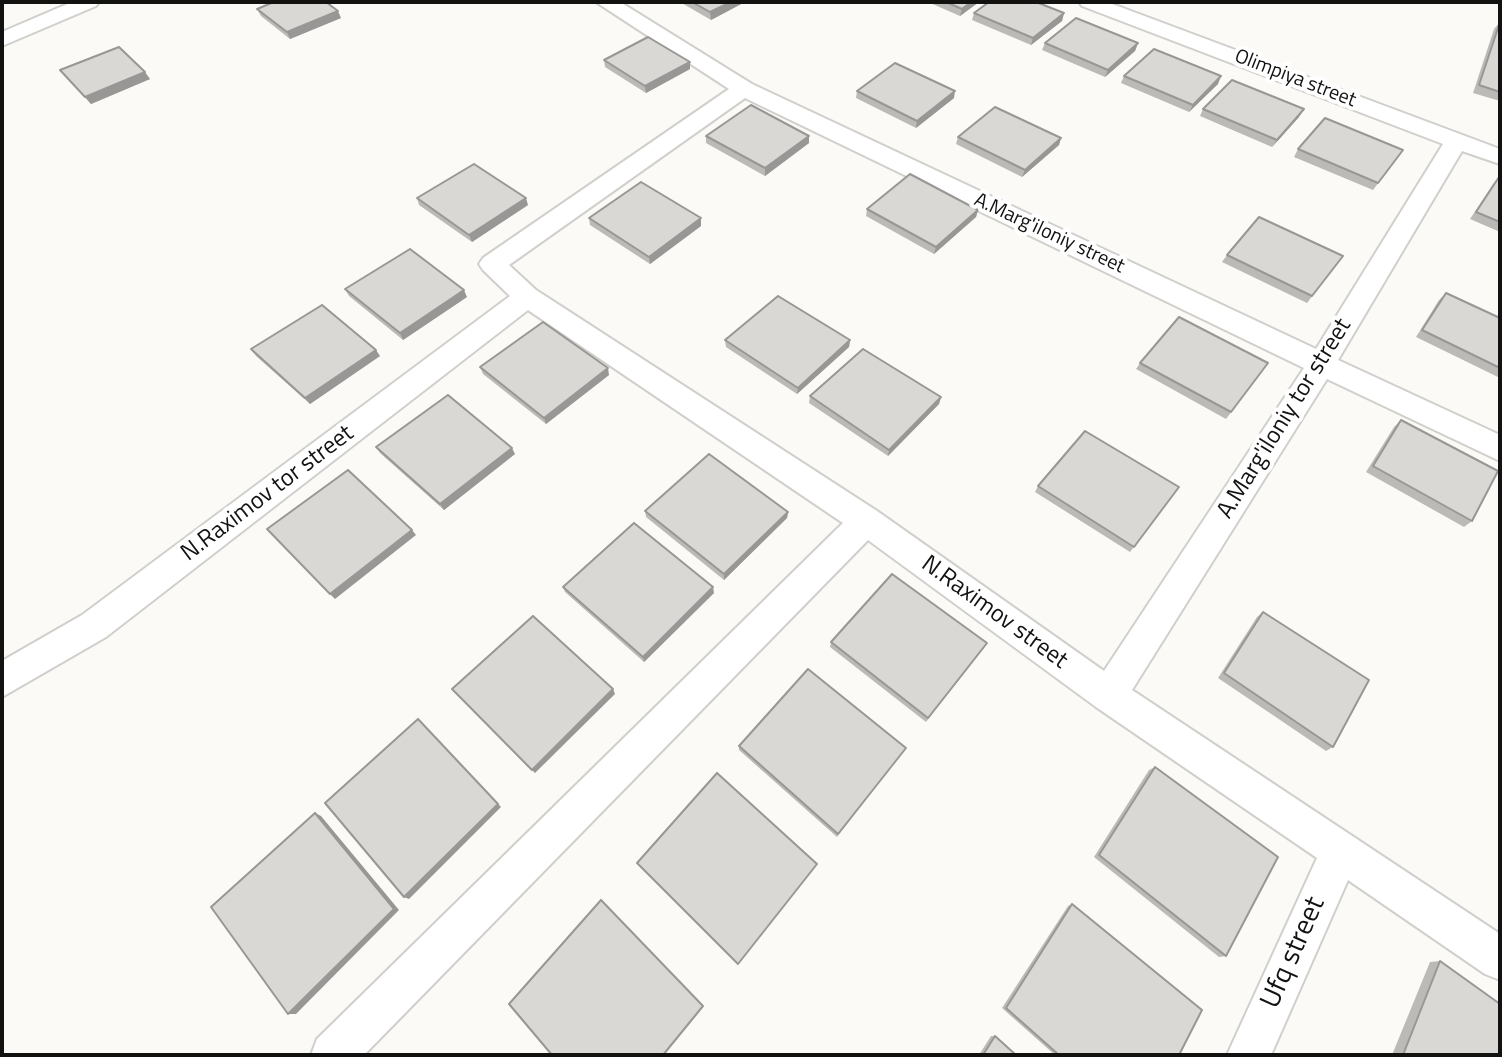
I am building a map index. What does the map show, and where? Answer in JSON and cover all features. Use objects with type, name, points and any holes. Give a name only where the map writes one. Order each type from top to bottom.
[{"type":"street","points":[[2,40],[89,2]]},
{"type":"street","name":"A.Marg'iloniy street","points":[[606,2],[744,89],[1500,449]]},
{"type":"street","name":"Olimpiya street","points":[[1089,2],[1500,157]]},
{"type":"street","name":"N.Raximov street","points":[[744,89],[492,264],[527,297],[866,521],[1109,695],[1500,959]]},
{"type":"street","name":"A.Marg'iloniy tor street","points":[[1109,695],[1322,363],[1457,140]]},
{"type":"street","name":"N.Raximov tor street","points":[[2,680],[94,626],[527,297]]},
{"type":"street","points":[[333,1055],[866,521]]},
{"type":"street","name":"Ufq street","points":[[1249,1055],[1340,852]]},
{"type":"building","points":[[274,2],[326,2],[338,11],[287,32],[257,9]]},
{"type":"building","points":[[692,2],[731,2],[710,12]]},
{"type":"building","points":[[946,2],[971,2],[962,9]]},
{"type":"building","points":[[989,2],[1036,2],[1064,13],[1033,38],[974,13]]},
{"type":"building","points":[[1076,18],[1138,43],[1108,70],[1045,43]]},
{"type":"building","points":[[1500,22],[1500,92],[1479,85]]},
{"type":"building","points":[[648,37],[690,62],[645,86],[604,60]]},
{"type":"building","points":[[119,47],[145,72],[85,97],[60,70]]},
{"type":"building","points":[[1154,49],[1221,76],[1193,105],[1124,76]]},
{"type":"building","points":[[895,63],[955,91],[917,121],[857,91]]},
{"type":"building","points":[[1232,80],[1304,109],[1277,140],[1203,109]]},
{"type":"building","points":[[751,105],[809,136],[765,168],[706,136]]},
{"type":"building","points":[[995,107],[1061,138],[1025,170],[958,137]]},
{"type":"building","points":[[1325,118],[1403,150],[1378,183],[1298,149]]},
{"type":"building","points":[[474,164],[526,198],[469,235],[417,198]]},
{"type":"building","points":[[910,174],[978,210],[936,247],[867,209]]},
{"type":"building","points":[[1500,177],[1500,222],[1476,212]]},
{"type":"building","points":[[641,182],[701,218],[649,257],[589,218]]},
{"type":"building","points":[[1259,217],[1343,256],[1312,296],[1227,255]]},
{"type":"building","points":[[410,249],[464,290],[400,333],[345,289]]},
{"type":"building","points":[[1446,293],[1500,318],[1500,368],[1422,330]]},
{"type":"building","points":[[778,296],[850,340],[798,388],[725,340]]},
{"type":"building","points":[[322,305],[376,350],[305,398],[251,349]]},
{"type":"building","points":[[1179,317],[1268,363],[1231,412],[1140,363]]},
{"type":"building","points":[[543,322],[608,368],[544,418],[480,367]]},
{"type":"building","points":[[863,349],[941,397],[889,450],[810,396]]},
{"type":"building","points":[[448,395],[512,448],[440,504],[376,447]]},
{"type":"building","points":[[1401,420],[1498,471],[1472,521],[1373,466]]},
{"type":"building","points":[[1085,431],[1179,487],[1134,547],[1038,486]]},
{"type":"building","points":[[709,454],[788,512],[724,574],[645,511]]},
{"type":"building","points":[[348,470],[412,530],[330,594],[267,529]]},
{"type":"building","points":[[634,523],[713,587],[643,657],[563,587]]},
{"type":"building","points":[[892,574],[987,643],[928,718],[831,642]]},
{"type":"building","points":[[1263,612],[1369,680],[1333,747],[1224,673]]},
{"type":"building","points":[[533,616],[613,689],[532,770],[452,689]]},
{"type":"building","points":[[808,669],[906,748],[838,834],[739,746]]},
{"type":"building","points":[[418,719],[498,804],[404,897],[325,803]]},
{"type":"building","points":[[1155,767],[1278,857],[1226,956],[1099,855]]},
{"type":"building","points":[[717,773],[817,864],[738,964],[637,863]]},
{"type":"building","points":[[315,813],[394,909],[288,1014],[211,907]]},
{"type":"building","points":[[601,900],[703,1006],[663,1055],[552,1055],[509,1004]]},
{"type":"building","points":[[1072,904],[1202,1010],[1179,1055],[1059,1055],[1006,1008]]},
{"type":"building","points":[[1440,961],[1500,1004],[1500,1055],[1403,1055]]},
{"type":"building","points":[[995,1036],[1016,1055],[983,1055]]}]
